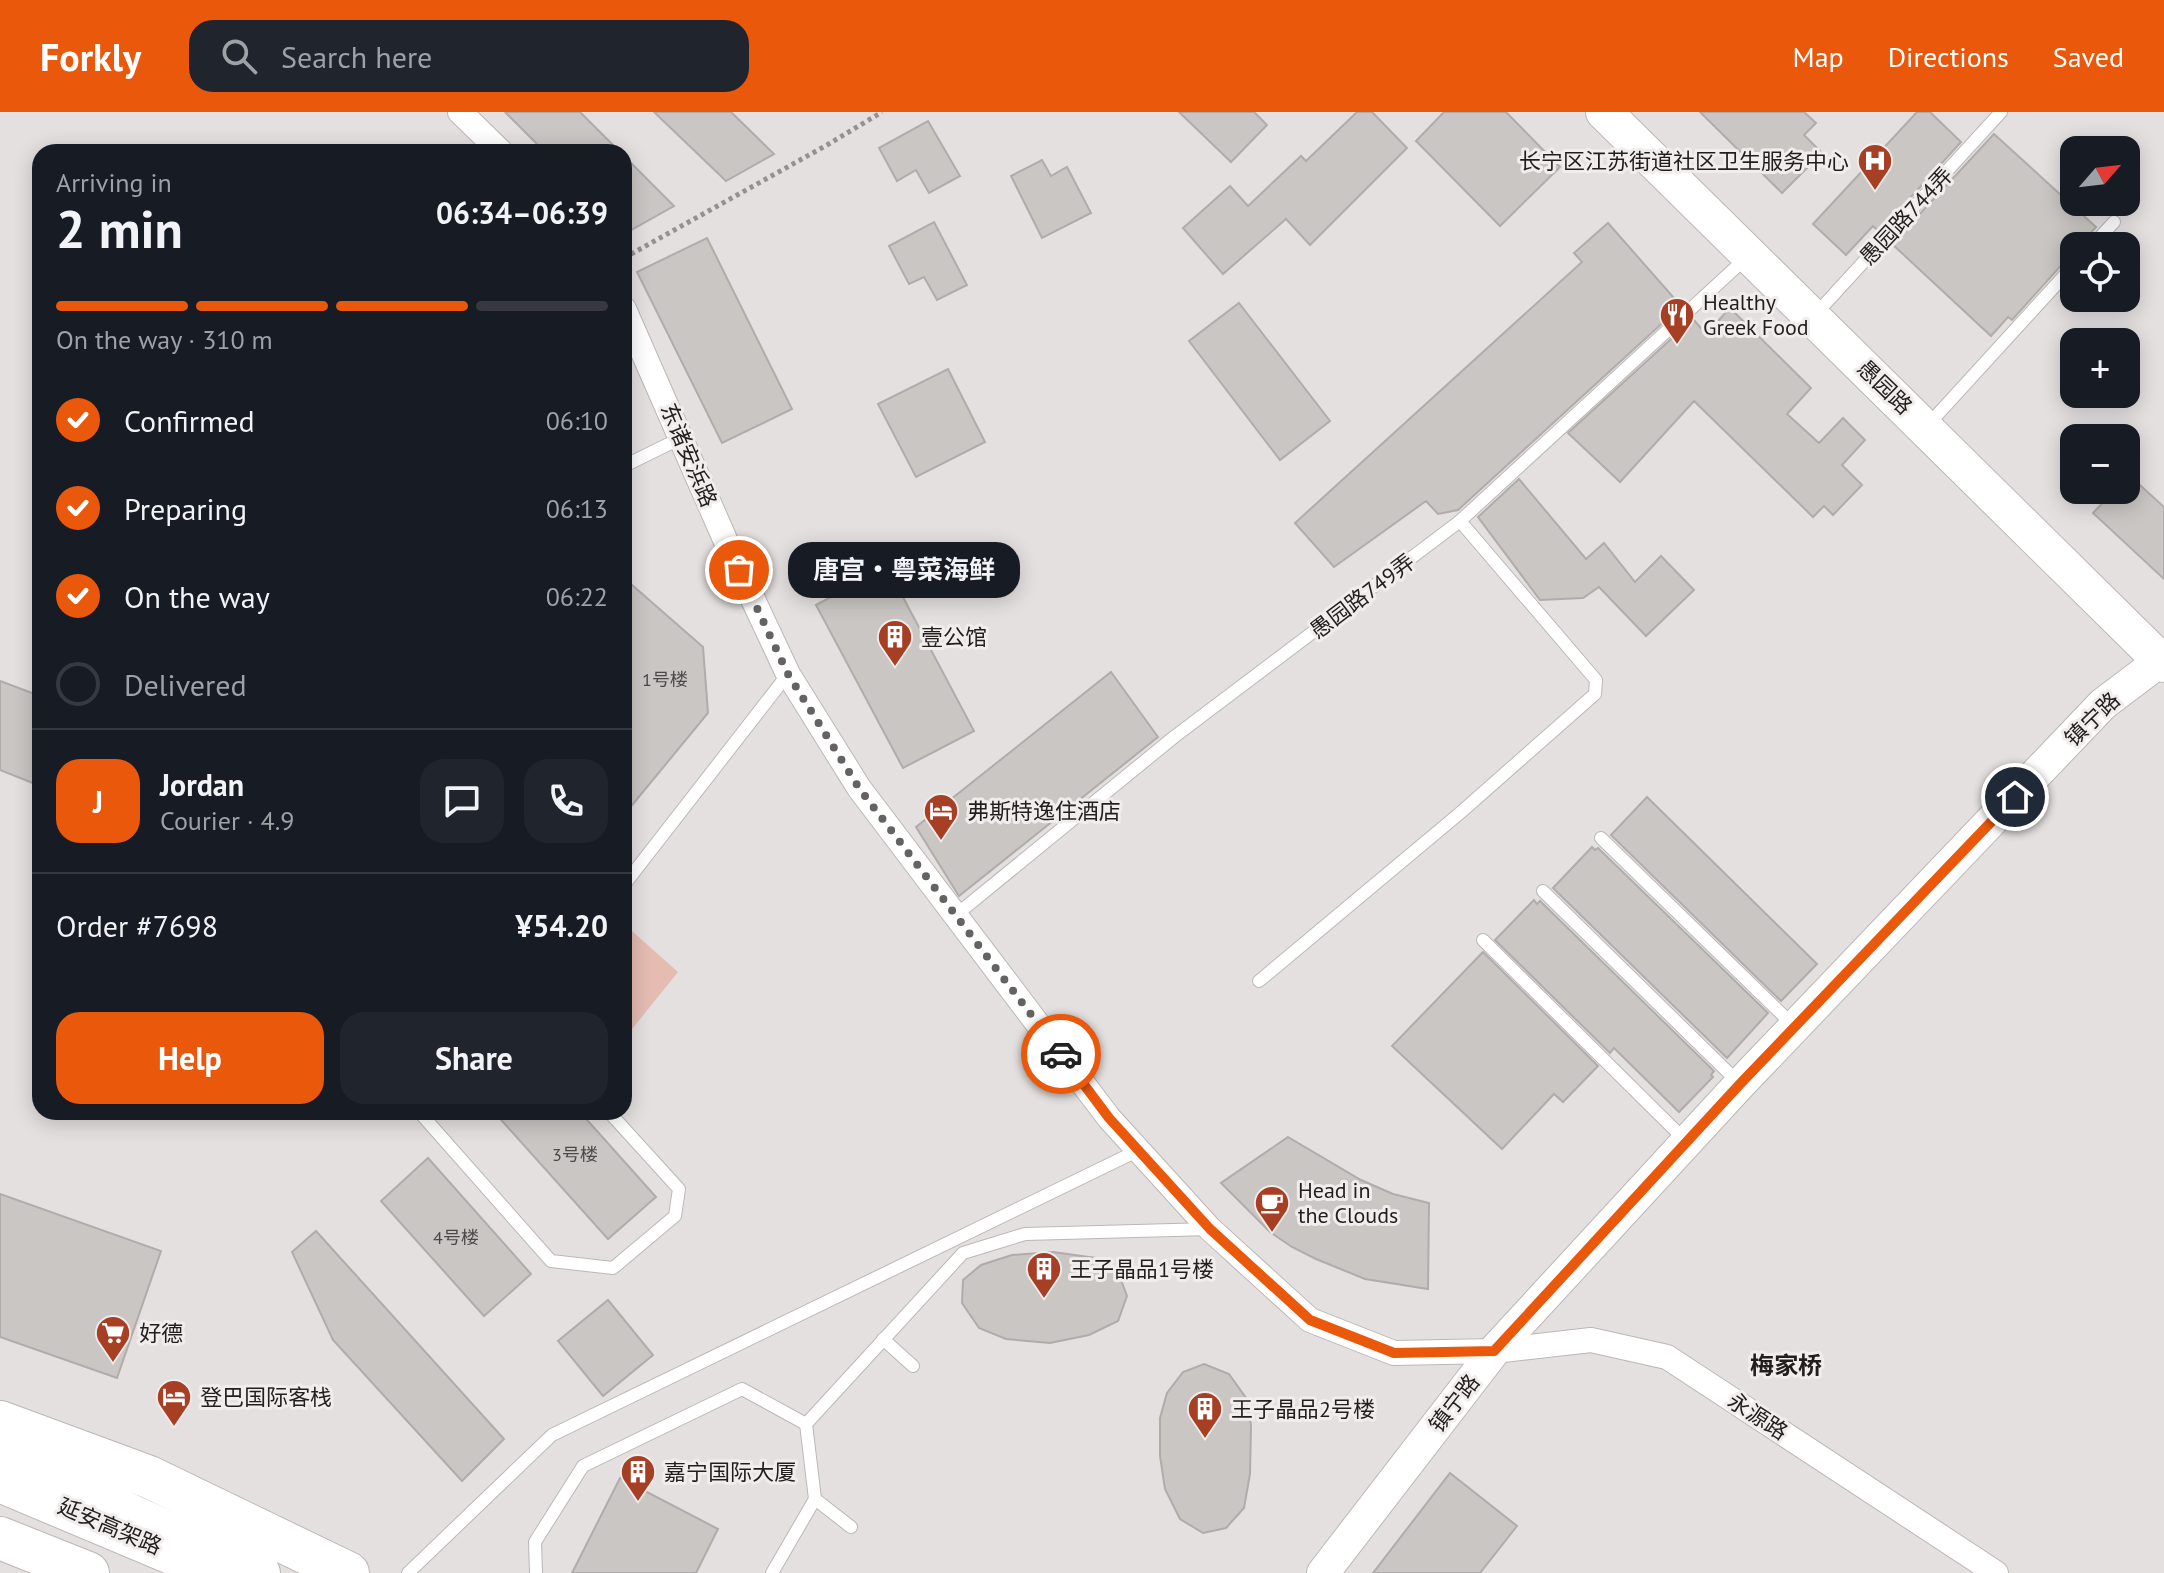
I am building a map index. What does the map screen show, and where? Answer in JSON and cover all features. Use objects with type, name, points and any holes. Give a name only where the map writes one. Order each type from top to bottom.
[{"type":"highway","points":[[0,1422],[149,1477],[348,1573]]},
{"type":"highway","name":"延安高架路","points":[[0,1481],[219,1573]]},
{"type":"highway","points":[[0,1538],[88,1573]]},
{"type":"main road","name":"愚园路","points":[[1604,112],[2163,661]]},
{"type":"main road","points":[[0,1455],[260,1573]]},
{"type":"street","points":[[460,112],[493,144]]},
{"type":"street","name":"东诸安浜路","points":[[632,327],[788,674],[859,788],[1109,1118],[1210,1229],[1310,1320],[1394,1353],[1494,1351]]},
{"type":"street","name":"镇宁路","points":[[1323,1573],[1494,1351],[1740,1084],[2103,704],[2163,661]]},
{"type":"street","name":"永源路","points":[[1494,1351],[1591,1340],[1667,1357],[1996,1573]]},
{"type":"lane","name":"愚园路744弄","points":[[1813,317],[2000,114]]},
{"type":"lane","points":[[2105,232],[2114,222]]},
{"type":"lane","name":"愚园路749弄","points":[[956,915],[1174,737],[1460,521],[1749,255]]},
{"type":"lane","points":[[1926,427],[2060,280]]},
{"type":"lane","points":[[632,462],[681,438]]},
{"type":"lane","points":[[1259,981],[1460,813],[1595,694],[1596,680],[1460,521]]},
{"type":"lane","points":[[632,873],[788,674]]},
{"type":"lane","points":[[1601,838],[1795,1027]]},
{"type":"lane","points":[[1543,891],[1740,1084]]},
{"type":"lane","points":[[1483,940],[1687,1142]]},
{"type":"lane","points":[[426,1120],[551,1261],[613,1268],[675,1216],[679,1189],[616,1120]]},
{"type":"lane","points":[[408,1573],[552,1435],[1139,1150]]},
{"type":"lane","points":[[772,1573],[815,1499],[806,1424],[963,1253],[1025,1234],[1210,1229]]},
{"type":"lane","points":[[883,1339],[913,1366]]},
{"type":"lane","points":[[536,1573],[535,1542],[583,1466],[742,1389],[806,1424]]},
{"type":"lane","points":[[815,1499],[851,1527]]},
{"type":"path","points":[[632,254],[882,112]]},
{"type":"shaded area","points":[[632,931],[678,972],[632,1029]]},
{"type":"building","points":[[505,112],[580,112],[612,144],[537,144]]},
{"type":"building","points":[[654,112],[731,112],[774,154],[726,181]]},
{"type":"building","points":[[1179,112],[1254,112],[1267,125],[1231,162]]},
{"type":"building","points":[[1357,112],[1372,112],[1407,148],[1310,245],[1286,219],[1223,274],[1183,228],[1230,186],[1248,206],[1301,156],[1306,161]]},
{"type":"building","points":[[1444,112],[1506,112],[1560,167],[1500,226],[1416,141]]},
{"type":"building","points":[[1700,112],[1804,112],[1816,123],[1804,135],[1822,153],[1782,193]]},
{"type":"building","points":[[1917,112],[1930,112],[1961,142],[1879,232],[1873,226],[1846,255],[1813,224]]},
{"type":"building","points":[[928,121],[960,176],[929,193],[916,170],[897,181],[879,148]]},
{"type":"building","points":[[1994,134],[2060,194],[2060,216],[2084,216],[2096,227],[2092,232],[2060,232],[2060,267],[2012,320],[2008,317],[1991,336],[1892,244]]},
{"type":"building","points":[[1042,160],[1051,176],[1067,167],[1091,213],[1042,238],[1011,176]]},
{"type":"building","points":[[632,164],[674,206],[632,230]]},
{"type":"building","points":[[934,222],[967,285],[937,300],[924,277],[909,284],[889,246]]},
{"type":"building","points":[[1608,223],[1681,306],[1458,510],[1438,514],[1426,501],[1334,567],[1295,523],[1582,262],[1574,253]]},
{"type":"building","points":[[707,238],[792,409],[722,443],[637,272]]},
{"type":"building","points":[[1239,303],[1330,421],[1280,460],[1189,341]]},
{"type":"building","points":[[1730,308],[1811,388],[1787,414],[1819,443],[1843,418],[1865,440],[1842,465],[1862,485],[1833,515],[1824,506],[1813,517],[1694,401],[1620,482],[1568,433],[1693,319],[1706,334]]},
{"type":"building","points":[[948,369],[985,442],[916,477],[878,404]]},
{"type":"building","points":[[1519,479],[1586,559],[1604,543],[1635,582],[1661,556],[1694,590],[1646,636],[1599,587],[1583,598],[1540,600],[1478,517]]},
{"type":"building","points":[[2140,485],[2164,507],[2164,579],[2093,513],[2102,504],[2140,504]]},
{"type":"building","name":"壹公馆","points":[[887,567],[974,731],[903,768],[816,605]]},
{"type":"building","points":[[632,585],[703,647],[708,713],[632,805]]},
{"type":"building","points":[[1111,672],[1158,737],[959,896],[916,827]]},
{"type":"building","points":[[0,681],[32,693],[32,783],[0,770]]},
{"type":"building","points":[[1647,797],[1817,964],[1781,1001],[1611,835]]},
{"type":"building","points":[[1592,847],[1595,850],[1598,848],[1768,1013],[1727,1058],[1553,888]]},
{"type":"building","points":[[1534,900],[1537,904],[1540,901],[1714,1071],[1713,1077],[1679,1112],[1614,1048],[1610,1053],[1495,940]]},
{"type":"building","points":[[1483,952],[1598,1066],[1563,1102],[1554,1094],[1502,1149],[1392,1046]]},
{"type":"building","points":[[501,1120],[587,1120],[656,1197],[608,1239]]},
{"type":"building","points":[[1288,1137],[1361,1180],[1393,1194],[1429,1203],[1428,1289],[1365,1279],[1292,1247],[1270,1232],[1221,1183]]},
{"type":"building","points":[[428,1158],[531,1274],[484,1316],[381,1201]]},
{"type":"building","points":[[0,1194],[161,1251],[117,1378],[0,1337]]},
{"type":"building","points":[[316,1231],[504,1439],[462,1481],[333,1340],[292,1252]]},
{"type":"building","name":"王子晶品1号楼","points":[[1053,1252],[1096,1258],[1118,1272],[1127,1296],[1118,1321],[1089,1335],[1050,1343],[1006,1339],[979,1328],[962,1303],[963,1280],[981,1265],[1012,1255]]},
{"type":"building","points":[[608,1300],[653,1355],[603,1396],[558,1341]]},
{"type":"building","name":"王子晶品2号楼","points":[[1204,1364],[1229,1374],[1246,1398],[1251,1425],[1250,1474],[1244,1508],[1226,1528],[1203,1533],[1180,1519],[1165,1489],[1160,1456],[1160,1418],[1167,1393],[1183,1372]]},
{"type":"building","points":[[1450,1473],[1517,1526],[1480,1573],[1373,1573]]},
{"type":"building","name":"嘉宁国际大厦","points":[[620,1478],[718,1529],[696,1573],[572,1573]]},
{"type":"way so far","points":[[739,570],[788,674],[859,788],[1061,1054]]},
{"type":"place","name":"长宁区江苏街道社区卫生服务中心","points":[[1875,192]]},
{"type":"place","name":"Healthy Greek Food","points":[[1677,346]]},
{"type":"place","name":"唐宫・粤菜海鲜","points":[[739,570]]},
{"type":"place","name":"壹公馆","points":[[895,668]]},
{"type":"place","name":"弗斯特逸住酒店","points":[[941,842]]},
{"type":"place","name":"Head in the Clouds","points":[[1272,1234]]},
{"type":"place","name":"王子晶品1号楼","points":[[1044,1300]]},
{"type":"place","name":"好德","points":[[113,1364]]},
{"type":"place","name":"登巴国际客栈","points":[[174,1428]]},
{"type":"place","name":"王子晶品2号楼","points":[[1205,1440]]},
{"type":"place","name":"嘉宁国际大厦","points":[[638,1503]]},
{"type":"district","name":"梅家桥","points":[[1786,1366]]},
{"type":"route","points":[[1061,1054],[1109,1118],[1210,1229],[1310,1320],[1394,1353],[1494,1351],[1740,1084],[2015,797]]}]
